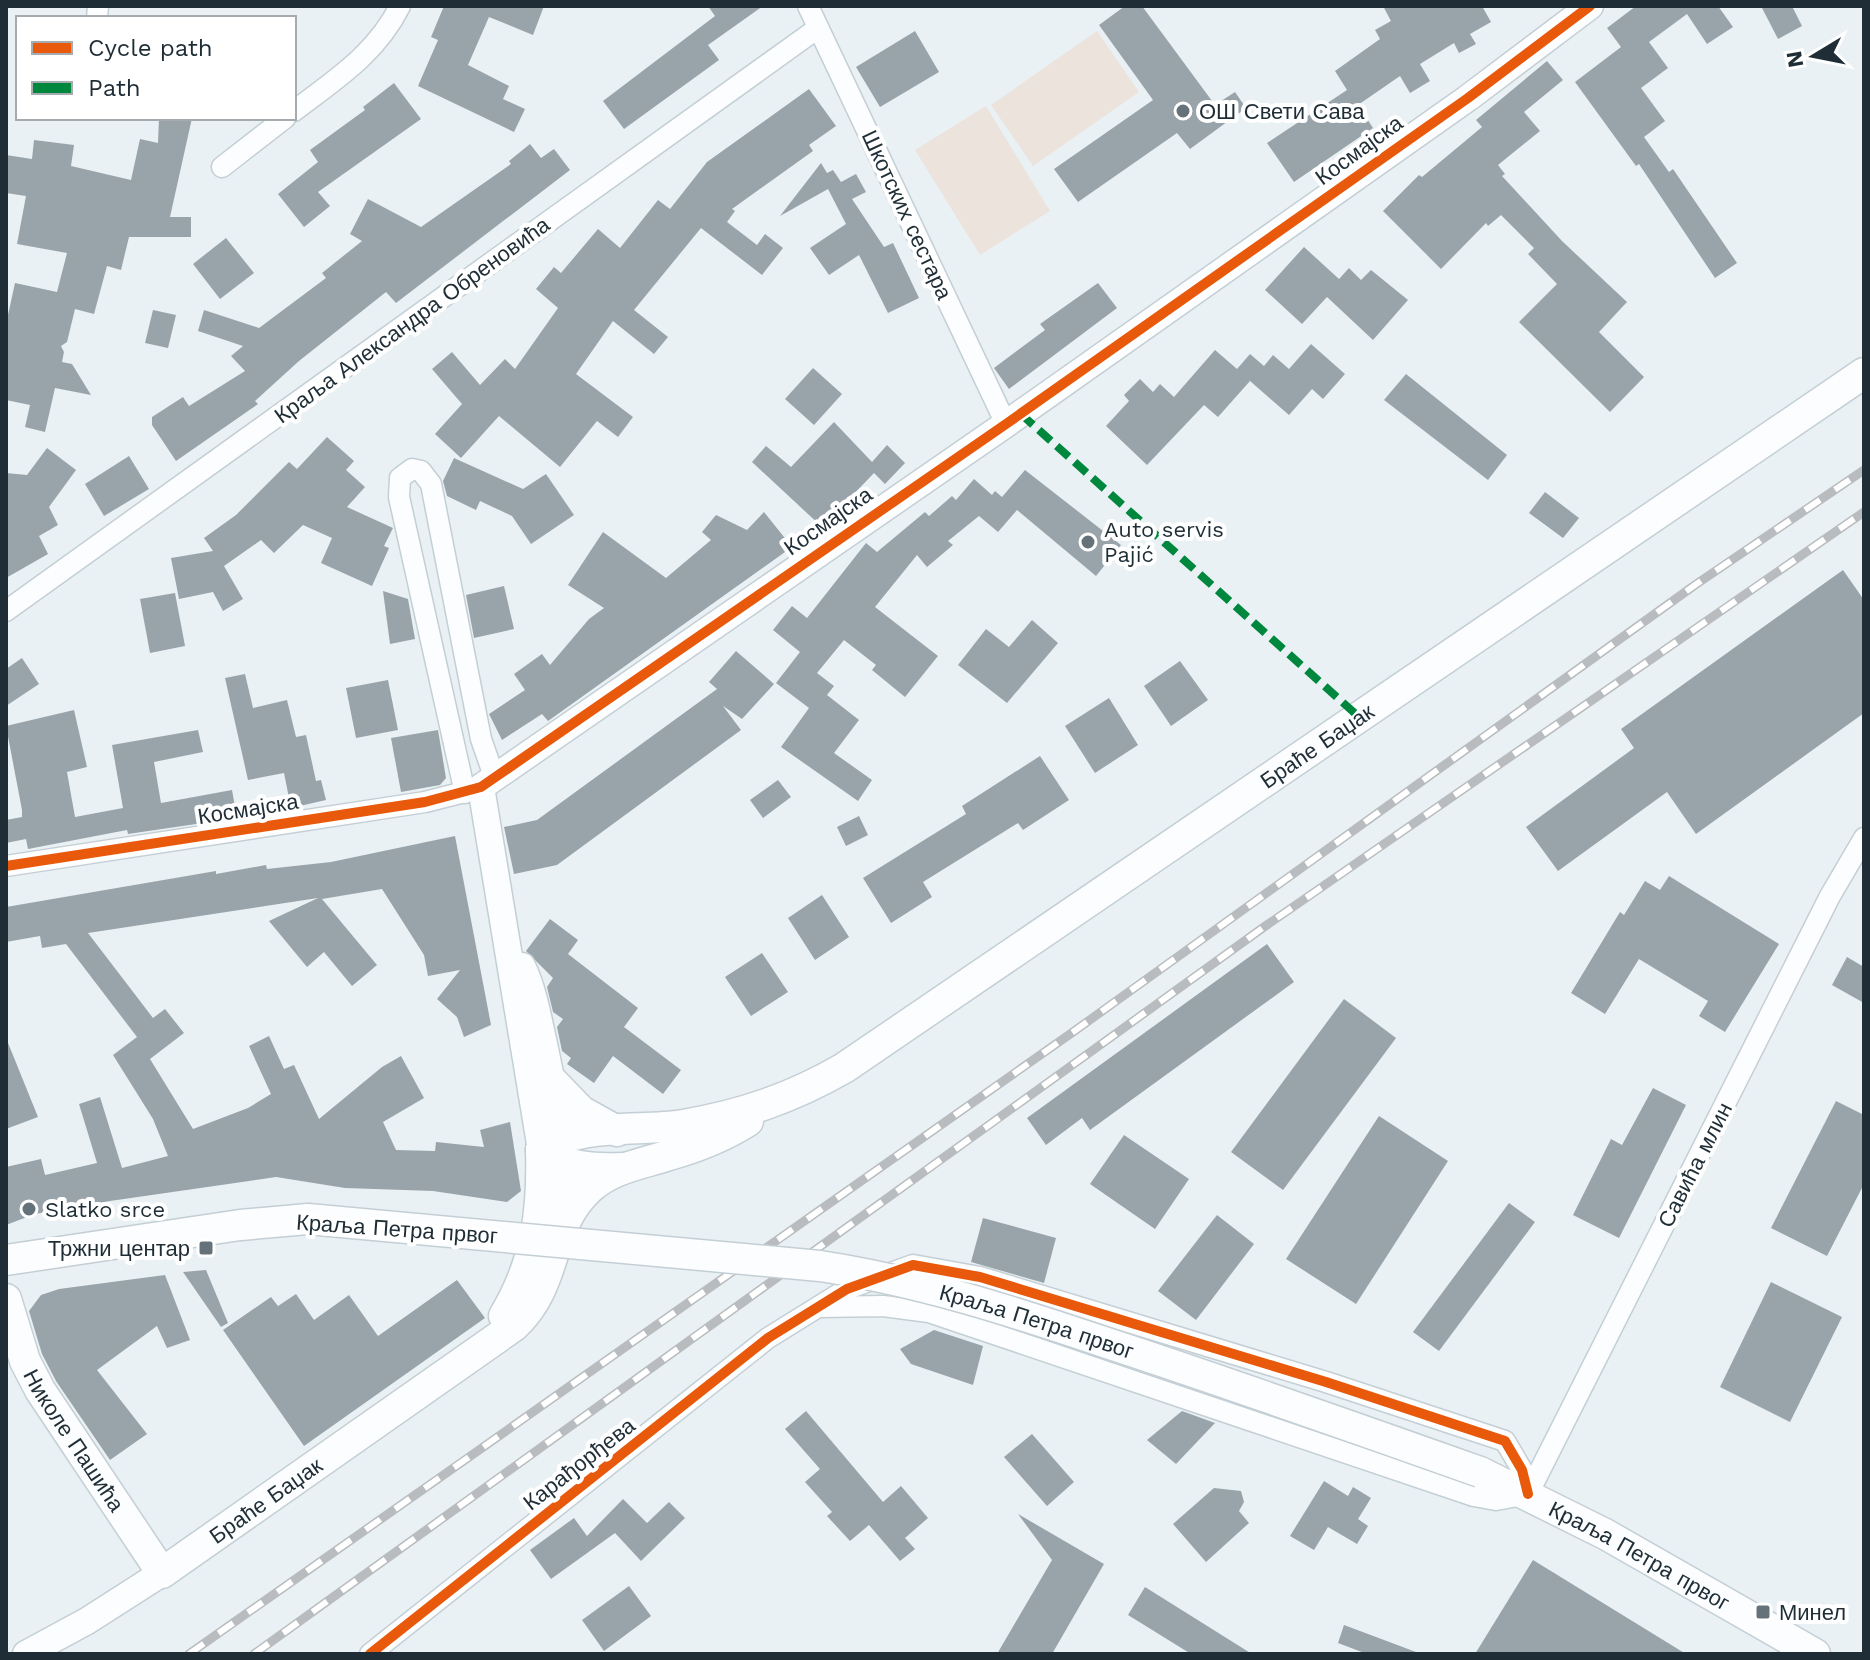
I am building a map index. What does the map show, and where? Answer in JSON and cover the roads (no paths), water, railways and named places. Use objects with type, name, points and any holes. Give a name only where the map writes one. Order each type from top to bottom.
[{"type":"main road","name":"Браће Баџак","points":[[499,1333],[528,1270],[536,1242],[541,1197],[556,1150],[586,1132],[686,1124],[765,1107],[801,1093],[844,1068],[1864,373]]},
{"type":"main road","points":[[552,1081],[581,1111],[617,1131]]},
{"type":"main road","name":"Браће Баџак","points":[[162,1573],[499,1333],[514,1326],[536,1302],[549,1273],[560,1228],[590,1188],[627,1168],[728,1134],[765,1107]]},
{"type":"main road","points":[[556,1150],[596,1169],[627,1168]]},
{"type":"main road","name":"Краља Петра првог","points":[[6,1260],[240,1225],[308,1219],[820,1266],[903,1280],[1141,1354],[1480,1472],[1528,1494],[1670,1570],[1815,1654]]},
{"type":"main road","name":"Николе Пашића","points":[[6,1299],[25,1361],[40,1390],[162,1573]]},
{"type":"street","points":[[296,109],[369,54],[387,31],[400,6]]},
{"type":"street","name":"Шкотских сестара","points":[[808,6],[1006,424]]},
{"type":"street","name":"Космајска","points":[[6,866],[481,786],[1006,424],[1468,98],[1590,6]]},
{"type":"street","name":"Краља Александра Обреновића","points":[[6,611],[818,28]]},
{"type":"street","points":[[222,167],[282,120]]},
{"type":"street","points":[[481,786],[481,739],[431,484],[421,471],[412,469],[400,478],[399,497],[481,786],[508,943],[556,1150]]},
{"type":"street","name":"Савића млин","points":[[1528,1494],[1830,896],[1864,838]]},
{"type":"street","points":[[508,943],[527,977],[552,1081],[560,1228]]},
{"type":"street","name":"Карађорђева","points":[[370,1654],[768,1338],[863,1281],[913,1265],[980,1277],[1326,1382],[1505,1441],[1522,1470],[1528,1494]]},
{"type":"street","points":[[815,1308],[873,1306],[929,1312],[1474,1496],[1496,1500],[1528,1494]]},
{"type":"street","name":"Браће Баџак","points":[[26,1654],[87,1621],[162,1573]]},
{"type":"railway","points":[[189,1654],[1073,1032],[1695,585],[1864,470]]},
{"type":"railway","points":[[254,1654],[1264,927],[1864,512]]},
{"type":"place","name":"ОШ Свети Сава","points":[[1183,111]]},
{"type":"place","name":"Auto servis Pajić","points":[[1088,542]]},
{"type":"place","name":"Slatko srce","points":[[29,1209]]},
{"type":"place","name":"Тржни центар","points":[[206,1248]]},
{"type":"place","name":"Минел","points":[[1763,1612]]}]
